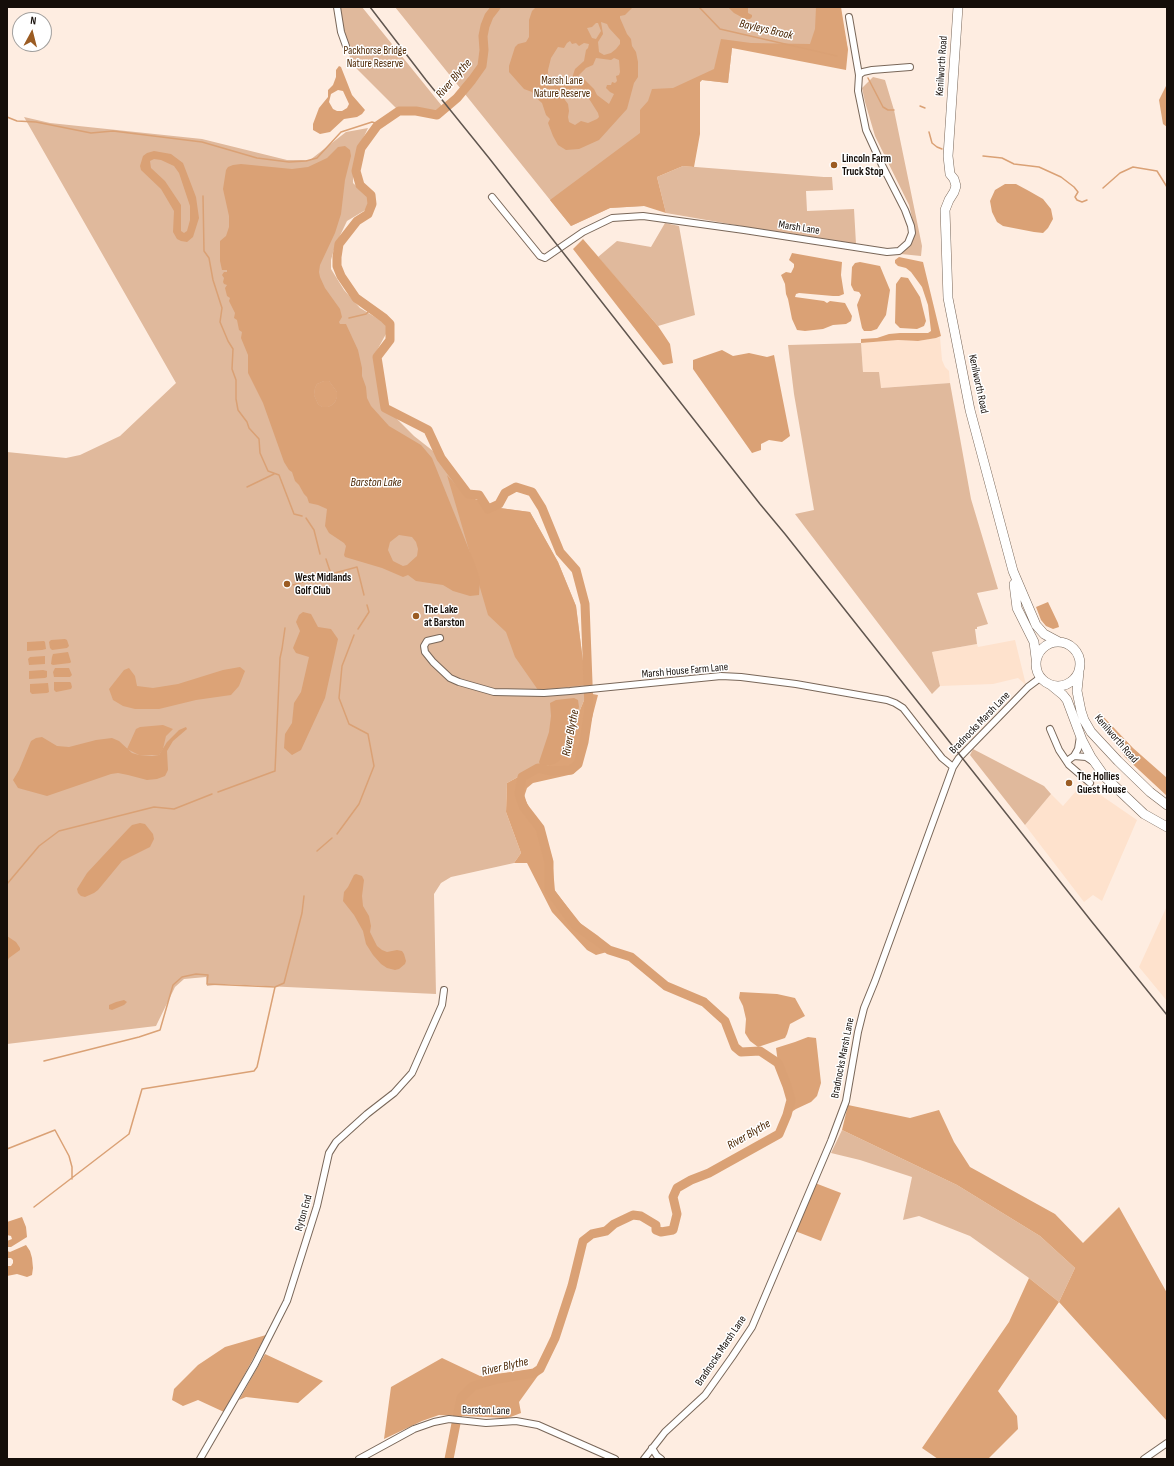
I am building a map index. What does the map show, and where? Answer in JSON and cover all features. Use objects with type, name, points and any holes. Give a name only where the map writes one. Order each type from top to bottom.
[{"type":"highway","name":"Kenilworth Road","points":[[958,7],[948,156],[950,174],[954,180],[955,189],[953,195],[948,200],[946,210],[948,298],[970,410],[1013,571],[1036,625],[1044,634],[1059,642]]},
{"type":"highway","name":"Kenilworth Road","points":[[1013,571],[1017,608],[1034,642],[1036,658]]},
{"type":"highway","points":[[1051,643],[1065,643],[1075,650],[1079,657],[1079,672],[1075,679],[1068,684],[1060,687],[1052,686],[1045,683],[1036,672],[1036,658],[1039,651],[1045,646],[1051,643]]},
{"type":"highway","name":"Kenilworth Road","points":[[1079,672],[1077,691],[1084,720],[1091,732],[1150,792],[1167,805]]},
{"type":"highway","name":"Kenilworth Road","points":[[1052,686],[1064,695],[1067,700],[1080,736],[1105,777],[1144,814],[1167,827]]},
{"type":"street","points":[[337,7],[341,32],[346,46]]},
{"type":"street","points":[[849,17],[859,75],[863,72],[872,70],[910,66]]},
{"type":"street","name":"Marsh Lane","points":[[492,197],[540,256],[545,258],[583,232],[612,218],[643,216],[887,252],[898,251],[908,243],[912,234],[911,226],[905,210],[866,130],[858,91],[859,75]]},
{"type":"street","name":"Marsh House Farm Lane","points":[[440,638],[427,641],[424,646],[425,652],[433,662],[450,678],[494,692],[544,693],[609,688],[721,676],[796,684],[887,700],[903,708],[942,758],[953,767]]},
{"type":"street","name":"Bradnocks Marsh Lane","points":[[644,1459],[665,1432],[705,1395],[752,1327],[846,1100],[858,1032],[864,1008],[953,767],[959,758],[1028,687],[1040,678]]},
{"type":"street","points":[[1050,729],[1059,750],[1067,761],[1090,783]]},
{"type":"street","points":[[1067,761],[1074,756],[1078,749],[1080,736]]},
{"type":"street","name":"Kenilworth Road","points":[[1074,756],[1086,756],[1097,765]]},
{"type":"street","name":"Ryton End","points":[[200,1459],[254,1364],[287,1301],[317,1206],[329,1153],[336,1142],[367,1114],[394,1093],[412,1073],[442,1006],[444,990]]},
{"type":"street","name":"Barston Lane","points":[[359,1459],[414,1429],[443,1420],[486,1423],[516,1421],[538,1425],[615,1459]]},
{"type":"street","points":[[1144,1459],[1167,1443]]},
{"type":"street","points":[[652,1448],[661,1459]]},
{"type":"shaded area","points":[[816,7],[841,7],[848,50],[846,70],[732,48],[728,83],[702,80],[700,82],[700,134],[694,167],[683,166],[657,177],[666,213],[644,206],[610,208],[571,226],[550,200],[640,133],[640,110],[648,101],[652,89],[673,88],[714,69],[721,39],[751,43],[810,44],[815,29]]},
{"type":"shaded area","points":[[1167,84],[1167,127],[1163,124],[1159,100]]},
{"type":"shaded area","points":[[583,239],[658,326],[670,344],[673,363],[663,365],[573,249]]},
{"type":"shaded area","points":[[899,257],[923,262],[941,336],[918,341],[898,340],[861,343],[861,339],[877,338],[889,334],[928,333],[931,331],[928,305],[922,287],[911,272],[895,263],[895,260]]},
{"type":"shaded area","points":[[940,337],[942,360],[945,367],[949,371],[950,383],[881,388],[863,372],[861,343],[898,340],[918,341]]},
{"type":"shaded area","points":[[324,381],[329,381],[337,392],[335,402],[328,407],[322,407],[318,404],[314,395],[317,384]]},
{"type":"shaded area","points":[[447,475],[466,496],[500,508],[530,512],[558,562],[576,606],[586,685],[538,690],[515,657],[506,632],[488,615]]},
{"type":"shaded area","points":[[1015,640],[1026,685],[1018,678],[993,684],[940,686],[932,652],[977,644],[978,647]]},
{"type":"shaded area","points":[[240,667],[245,671],[239,686],[231,695],[196,700],[159,709],[135,709],[123,706],[113,700],[109,689],[124,670],[129,668],[135,676],[137,686],[153,688],[178,684],[223,670]]},
{"type":"shaded area","points":[[587,693],[598,695],[579,768],[573,774],[533,783],[527,788],[524,797],[530,809],[537,818],[552,857],[555,891],[581,924],[612,949],[596,955],[587,950],[552,912],[527,863],[514,863],[521,853],[506,812],[507,783],[540,765],[547,766],[563,756]]},
{"type":"shaded area","points":[[1098,711],[1133,748],[1167,778],[1167,796],[1125,757]]},
{"type":"shaded area","points":[[163,725],[173,729],[166,736],[163,749],[159,755],[139,755],[127,749],[136,729],[140,727]]},
{"type":"shaded area","points":[[1083,783],[1137,820],[1102,901],[1093,895],[1084,902],[1025,825],[1051,794],[1063,806]]},
{"type":"shaded area","points":[[1167,906],[1167,1001],[1139,967]]},
{"type":"shaded area","points":[[740,992],[777,994],[795,998],[805,1016],[790,1024],[785,1038],[758,1047],[750,1041],[745,1033],[746,1019],[743,1006],[739,998]]},
{"type":"shaded area","points":[[808,1037],[816,1038],[821,1083],[817,1096],[811,1102],[787,1115],[791,1100],[778,1063],[776,1048]]},
{"type":"shaded area","points":[[848,1105],[910,1118],[939,1110],[954,1142],[970,1167],[1055,1214],[1083,1243],[1119,1207],[1167,1293],[1167,1421],[1059,1302],[1075,1268],[1040,1236],[957,1185],[842,1130]]},
{"type":"shaded area","points":[[815,1183],[841,1193],[821,1241],[795,1231]]},
{"type":"shaded area","points":[[1029,1278],[1059,1302],[998,1391],[1017,1416],[1018,1429],[988,1459],[938,1459],[922,1448],[1009,1322]]},
{"type":"shaded area","points":[[266,1335],[224,1412],[198,1400],[183,1406],[172,1400],[174,1389],[198,1365],[225,1347]]},
{"type":"shaded area","points":[[265,1354],[323,1381],[298,1403],[246,1397],[239,1400]]},
{"type":"shaded area","points":[[442,1358],[480,1376],[527,1370],[542,1370],[519,1402],[521,1413],[508,1418],[439,1415],[422,1421],[384,1439],[391,1387]]},
{"type":"green space","name":"Packhorse Bridge Nature Reserve","points":[[338,7],[362,7],[442,106],[435,112],[415,107],[396,108],[353,65],[345,44]]},
{"type":"green space","name":"Marsh Lane Nature Reserve","points":[[395,7],[839,7],[848,50],[732,48],[728,83],[702,80],[700,82],[644,206],[610,208],[571,226]]},
{"type":"green space","points":[[873,77],[885,80],[894,110],[922,246],[921,256],[901,254],[910,245],[915,230],[909,205],[875,136],[865,102],[862,88]]},
{"type":"green space","name":"West Midlands Golf Club","points":[[24,117],[50,123],[202,139],[287,160],[310,160],[346,132],[368,128],[358,149],[353,170],[353,183],[369,198],[369,204],[367,209],[347,221],[335,246],[331,260],[331,269],[344,290],[360,308],[385,323],[387,328],[386,334],[376,352],[374,361],[386,408],[414,436],[442,458],[466,496],[500,508],[530,512],[558,562],[576,606],[587,693],[563,756],[540,765],[507,783],[506,812],[521,853],[514,863],[451,877],[441,883],[434,894],[436,994],[223,984],[207,986],[206,977],[184,979],[175,987],[156,1026],[7,1044],[7,452],[66,458],[80,455],[120,436],[176,383]]},
{"type":"green space","points":[[683,166],[832,177],[833,190],[806,191],[807,211],[854,209],[856,244],[666,213],[657,177]]},
{"type":"green space","points":[[665,223],[679,226],[695,315],[658,326],[598,257],[617,241],[651,247]]},
{"type":"green space","points":[[861,343],[863,372],[879,372],[881,388],[950,383],[971,499],[998,589],[977,593],[988,624],[975,629],[977,644],[932,652],[940,686],[932,694],[795,514],[814,510],[794,394],[788,345]]},
{"type":"green space","points":[[973,749],[1044,786],[1051,794],[1025,825],[970,755]]},
{"type":"green space","points":[[842,1130],[957,1185],[1040,1236],[1075,1268],[1059,1302],[1029,1278],[970,1236],[919,1216],[903,1220],[912,1177],[860,1160],[831,1153]]},
{"type":"water","points":[[536,7],[633,7],[625,15],[620,16],[627,34],[631,39],[638,62],[638,77],[634,83],[627,109],[599,140],[579,149],[566,150],[558,145],[548,123],[550,119],[546,115],[542,103],[534,96],[532,92],[524,89],[509,72],[509,66],[515,47],[518,44],[526,42],[529,37],[529,20],[532,11]],"holes":[[[601,22],[607,24],[620,40],[620,44],[616,49],[611,53],[604,55],[599,52],[598,42],[603,34]],[[598,23],[601,31],[596,39],[592,38],[587,28]],[[570,41],[572,44],[576,43],[579,46],[584,43],[589,44],[584,61],[575,69],[572,78],[569,79],[568,76],[560,81],[557,76],[555,78],[550,76],[548,74],[548,70],[551,58],[558,47],[564,48]],[[596,58],[611,60],[614,58],[619,60],[620,72],[619,75],[616,76],[617,81],[615,83],[612,82],[611,85],[607,85],[606,88],[614,94],[609,104],[597,95],[594,89],[584,79],[577,77],[586,68],[593,65]],[[574,88],[581,89],[586,94],[599,117],[588,123],[581,121],[575,125],[569,122],[568,104],[565,100],[565,92]]]},
{"type":"water","points":[[728,7],[748,7],[748,13],[752,15],[752,17],[750,19],[745,19],[734,13]]},
{"type":"water","points":[[339,66],[341,67],[352,95],[365,110],[357,117],[344,119],[330,132],[320,134],[313,130],[313,124],[319,108],[328,97],[328,90],[333,85],[336,77],[336,70]],"holes":[[[338,90],[343,91],[349,104],[347,108],[342,111],[337,111],[333,109],[329,102],[331,94]]]},
{"type":"water","name":"Barston Lake","points":[[345,146],[350,150],[351,156],[345,180],[341,214],[335,233],[320,265],[320,277],[325,288],[340,309],[342,317],[339,322],[340,324],[346,324],[358,350],[367,398],[371,406],[389,426],[421,445],[432,458],[476,567],[480,580],[479,595],[470,596],[453,591],[443,585],[416,581],[408,575],[403,577],[382,568],[345,557],[346,546],[329,533],[325,526],[327,509],[309,503],[307,497],[295,481],[292,472],[284,462],[263,403],[248,373],[248,355],[241,338],[242,332],[239,330],[237,320],[234,318],[235,313],[225,288],[227,285],[223,282],[224,278],[222,275],[224,272],[227,272],[227,270],[222,270],[220,261],[220,241],[226,236],[229,227],[229,216],[223,189],[226,170],[228,167],[233,165],[241,164],[292,169],[308,167],[327,158],[338,147]],"holes":[[[324,381],[329,381],[337,392],[335,402],[328,407],[322,407],[318,404],[314,395],[317,384]],[[399,535],[412,537],[416,542],[418,549],[417,556],[407,565],[403,566],[393,561],[388,550],[390,542]]]},
{"type":"water","points":[[154,151],[171,154],[183,163],[196,197],[199,218],[193,237],[187,242],[177,239],[173,232],[174,211],[161,189],[141,170],[140,166],[143,156]],"holes":[[[154,159],[161,160],[174,166],[179,173],[190,206],[190,220],[187,231],[184,233],[181,231],[181,205],[165,181],[151,168],[150,161]]]},
{"type":"water","points":[[1005,184],[1016,184],[1029,191],[1043,199],[1051,209],[1053,219],[1043,233],[1003,226],[997,222],[992,212],[990,201],[995,190]]},
{"type":"water","points":[[792,253],[842,262],[841,275],[844,294],[833,296],[799,293],[796,294],[795,297],[824,301],[827,303],[830,301],[845,303],[852,316],[851,321],[846,324],[833,325],[823,329],[805,331],[797,330],[792,319],[785,284],[781,275],[786,272],[791,273],[794,267],[794,264],[789,260]]},
{"type":"water","points":[[860,262],[880,266],[890,290],[886,315],[877,329],[871,331],[864,331],[862,328],[857,305],[861,295],[859,292],[854,291],[851,285],[852,267],[855,263]]},
{"type":"water","points":[[901,277],[908,278],[920,297],[926,321],[924,326],[917,329],[900,328],[895,323],[896,284]]},
{"type":"water","points":[[722,350],[733,356],[749,353],[767,357],[774,355],[790,436],[782,442],[769,440],[761,444],[761,450],[752,453],[693,369],[693,360]]},
{"type":"water","points":[[1048,602],[1059,627],[1053,629],[1046,626],[1041,620],[1036,607]]},
{"type":"water","points":[[303,612],[311,614],[318,627],[331,629],[338,639],[325,698],[301,750],[292,755],[284,748],[285,734],[292,723],[294,703],[301,692],[309,657],[296,653],[293,648],[300,631],[296,622],[299,615]]},
{"type":"water","points":[[51,640],[67,640],[69,646],[67,648],[52,650],[50,648],[49,642]]},
{"type":"water","points":[[44,641],[46,649],[27,651],[27,642]]},
{"type":"water","points":[[68,652],[70,663],[51,664],[53,654]]},
{"type":"water","points":[[45,656],[45,664],[29,665],[28,659],[30,657]]},
{"type":"water","points":[[55,668],[69,668],[72,675],[70,677],[54,677],[53,672]]},
{"type":"water","points":[[29,671],[47,671],[47,677],[29,679]]},
{"type":"water","points":[[54,682],[70,682],[72,687],[71,689],[56,692],[54,690]]},
{"type":"water","points":[[48,683],[49,692],[47,693],[32,694],[30,692],[30,684]]},
{"type":"water","points":[[574,698],[578,700],[579,707],[563,756],[554,764],[547,766],[540,765],[539,762],[549,732],[551,716],[550,703],[556,700]]},
{"type":"water","points":[[186,727],[187,729],[173,741],[167,751],[168,770],[165,776],[157,779],[147,780],[118,773],[111,774],[47,796],[18,788],[13,780],[19,770],[31,741],[36,738],[42,737],[57,746],[69,747],[96,740],[112,738],[119,741],[132,753],[152,756],[159,755],[167,742],[179,730]]},
{"type":"water","points":[[140,823],[145,824],[153,834],[154,839],[150,847],[122,861],[94,893],[85,897],[81,896],[77,889],[87,873],[132,825]]},
{"type":"water","points":[[356,874],[362,876],[364,880],[362,896],[363,906],[369,916],[371,926],[370,932],[377,946],[382,950],[387,952],[397,950],[402,951],[406,961],[405,964],[399,969],[395,970],[387,968],[373,955],[366,944],[363,931],[354,915],[343,901],[344,892]]},
{"type":"water","points":[[7,936],[16,942],[20,950],[9,958],[7,962]]},
{"type":"water","points":[[124,1000],[127,1002],[124,1005],[112,1010],[109,1009],[109,1005]]},
{"type":"water","points":[[22,1217],[26,1227],[27,1237],[11,1247],[7,1247],[7,1241],[12,1239],[11,1236],[7,1235],[7,1222]]},
{"type":"water","points":[[26,1245],[32,1258],[32,1275],[27,1277],[17,1274],[7,1276],[7,1266],[11,1266],[13,1260],[11,1258],[7,1258],[7,1251],[10,1252]]},
{"type":"waterway","name":"River Blythe","points":[[449,1459],[461,1398],[473,1386],[498,1379],[534,1373],[540,1369],[555,1338],[572,1286],[583,1241],[592,1234],[606,1231],[614,1224],[633,1215],[641,1216],[656,1225],[656,1230],[661,1232],[673,1230],[677,1214],[673,1197],[677,1188],[691,1180],[709,1173],[779,1134],[787,1115],[791,1100],[778,1063],[760,1051],[741,1052],[735,1047],[725,1021],[704,1002],[666,986],[631,957],[609,950],[575,925],[549,890],[549,862],[540,828],[523,806],[519,793],[522,777],[538,768],[551,771],[571,770],[578,764],[584,742],[589,709],[585,604],[576,570],[560,552],[542,508],[532,492],[516,487],[505,493],[499,504],[488,509],[479,495],[468,494],[441,458],[428,430],[385,408],[377,357],[390,340],[390,324],[356,298],[341,276],[337,266],[339,244],[357,221],[368,214],[372,204],[371,195],[360,185],[356,171],[361,148],[377,126],[399,111],[416,111],[437,115],[457,98],[482,66],[484,50],[483,36],[485,26],[489,16],[496,7]]},
{"type":"waterway","name":"Bayleys Brook","points":[[699,7],[720,29],[837,56]]},
{"type":"waterway","name":"Bayleys Brook","points":[[868,78],[883,107],[888,110],[894,110]]},
{"type":"waterway","name":"Bayleys Brook","points":[[920,106],[925,108]]},
{"type":"waterway","points":[[7,117],[17,121],[36,122],[91,133],[113,131],[202,142],[257,158],[289,162],[306,161],[317,158],[341,132],[372,122],[379,124]]},
{"type":"waterway","name":"Bayleys Brook","points":[[929,132],[932,143],[942,149]]},
{"type":"waterway","name":"Bayleys Brook","points":[[983,156],[1002,158],[1014,164],[1039,167],[1061,177],[1074,187],[1078,192],[1075,197],[1077,200],[1082,202],[1087,200]]},
{"type":"waterway","name":"Bayleys Brook","points":[[1103,188],[1120,173],[1133,167],[1157,171],[1167,187]]},
{"type":"waterway","points":[[203,196],[204,251],[209,258],[213,280],[222,308],[220,322],[233,349],[232,369],[236,380],[236,399],[238,410],[247,422],[249,428],[259,439],[260,453],[268,471],[279,475],[294,514],[302,516]]},
{"type":"waterway","points":[[349,318],[366,314],[371,309]]},
{"type":"waterway","points":[[247,487],[274,474]]},
{"type":"waterway","points":[[306,518],[314,530],[320,554]]},
{"type":"waterway","points":[[326,559],[331,574],[357,567],[364,595]]},
{"type":"waterway","points":[[325,576],[331,574]]},
{"type":"waterway","points":[[293,585],[317,578]]},
{"type":"waterway","points":[[358,629],[369,612],[367,605]]},
{"type":"waterway","points":[[218,792],[275,771],[280,658],[285,628]]},
{"type":"waterway","points":[[337,834],[359,804],[374,766],[368,734],[349,724],[339,698],[342,666],[354,635]]},
{"type":"waterway","points":[[7,884],[39,846],[59,831],[154,807],[174,809],[212,794]]},
{"type":"waterway","points":[[317,851],[332,838]]},
{"type":"waterway","points":[[34,1207],[129,1134],[142,1089],[254,1071],[257,1067],[275,987],[284,983],[302,913],[304,896]]},
{"type":"waterway","points":[[44,1061],[139,1037],[160,1030],[173,985],[182,977],[196,974],[208,975],[207,984],[275,987]]},
{"type":"waterway","points":[[7,1149],[55,1130],[69,1156],[72,1167],[72,1179]]},
{"type":"railway","points":[[370,7],[760,504],[1167,1015]]},
{"type":"place","name":"Lincoln Farm Truck Stop","points":[[834,165]]},
{"type":"place","name":"West Midlands Golf Club","points":[[287,584]]},
{"type":"place","name":"The Lake at Barston","points":[[416,616]]},
{"type":"place","name":"The Hollies Guest House","points":[[1069,783]]}]
